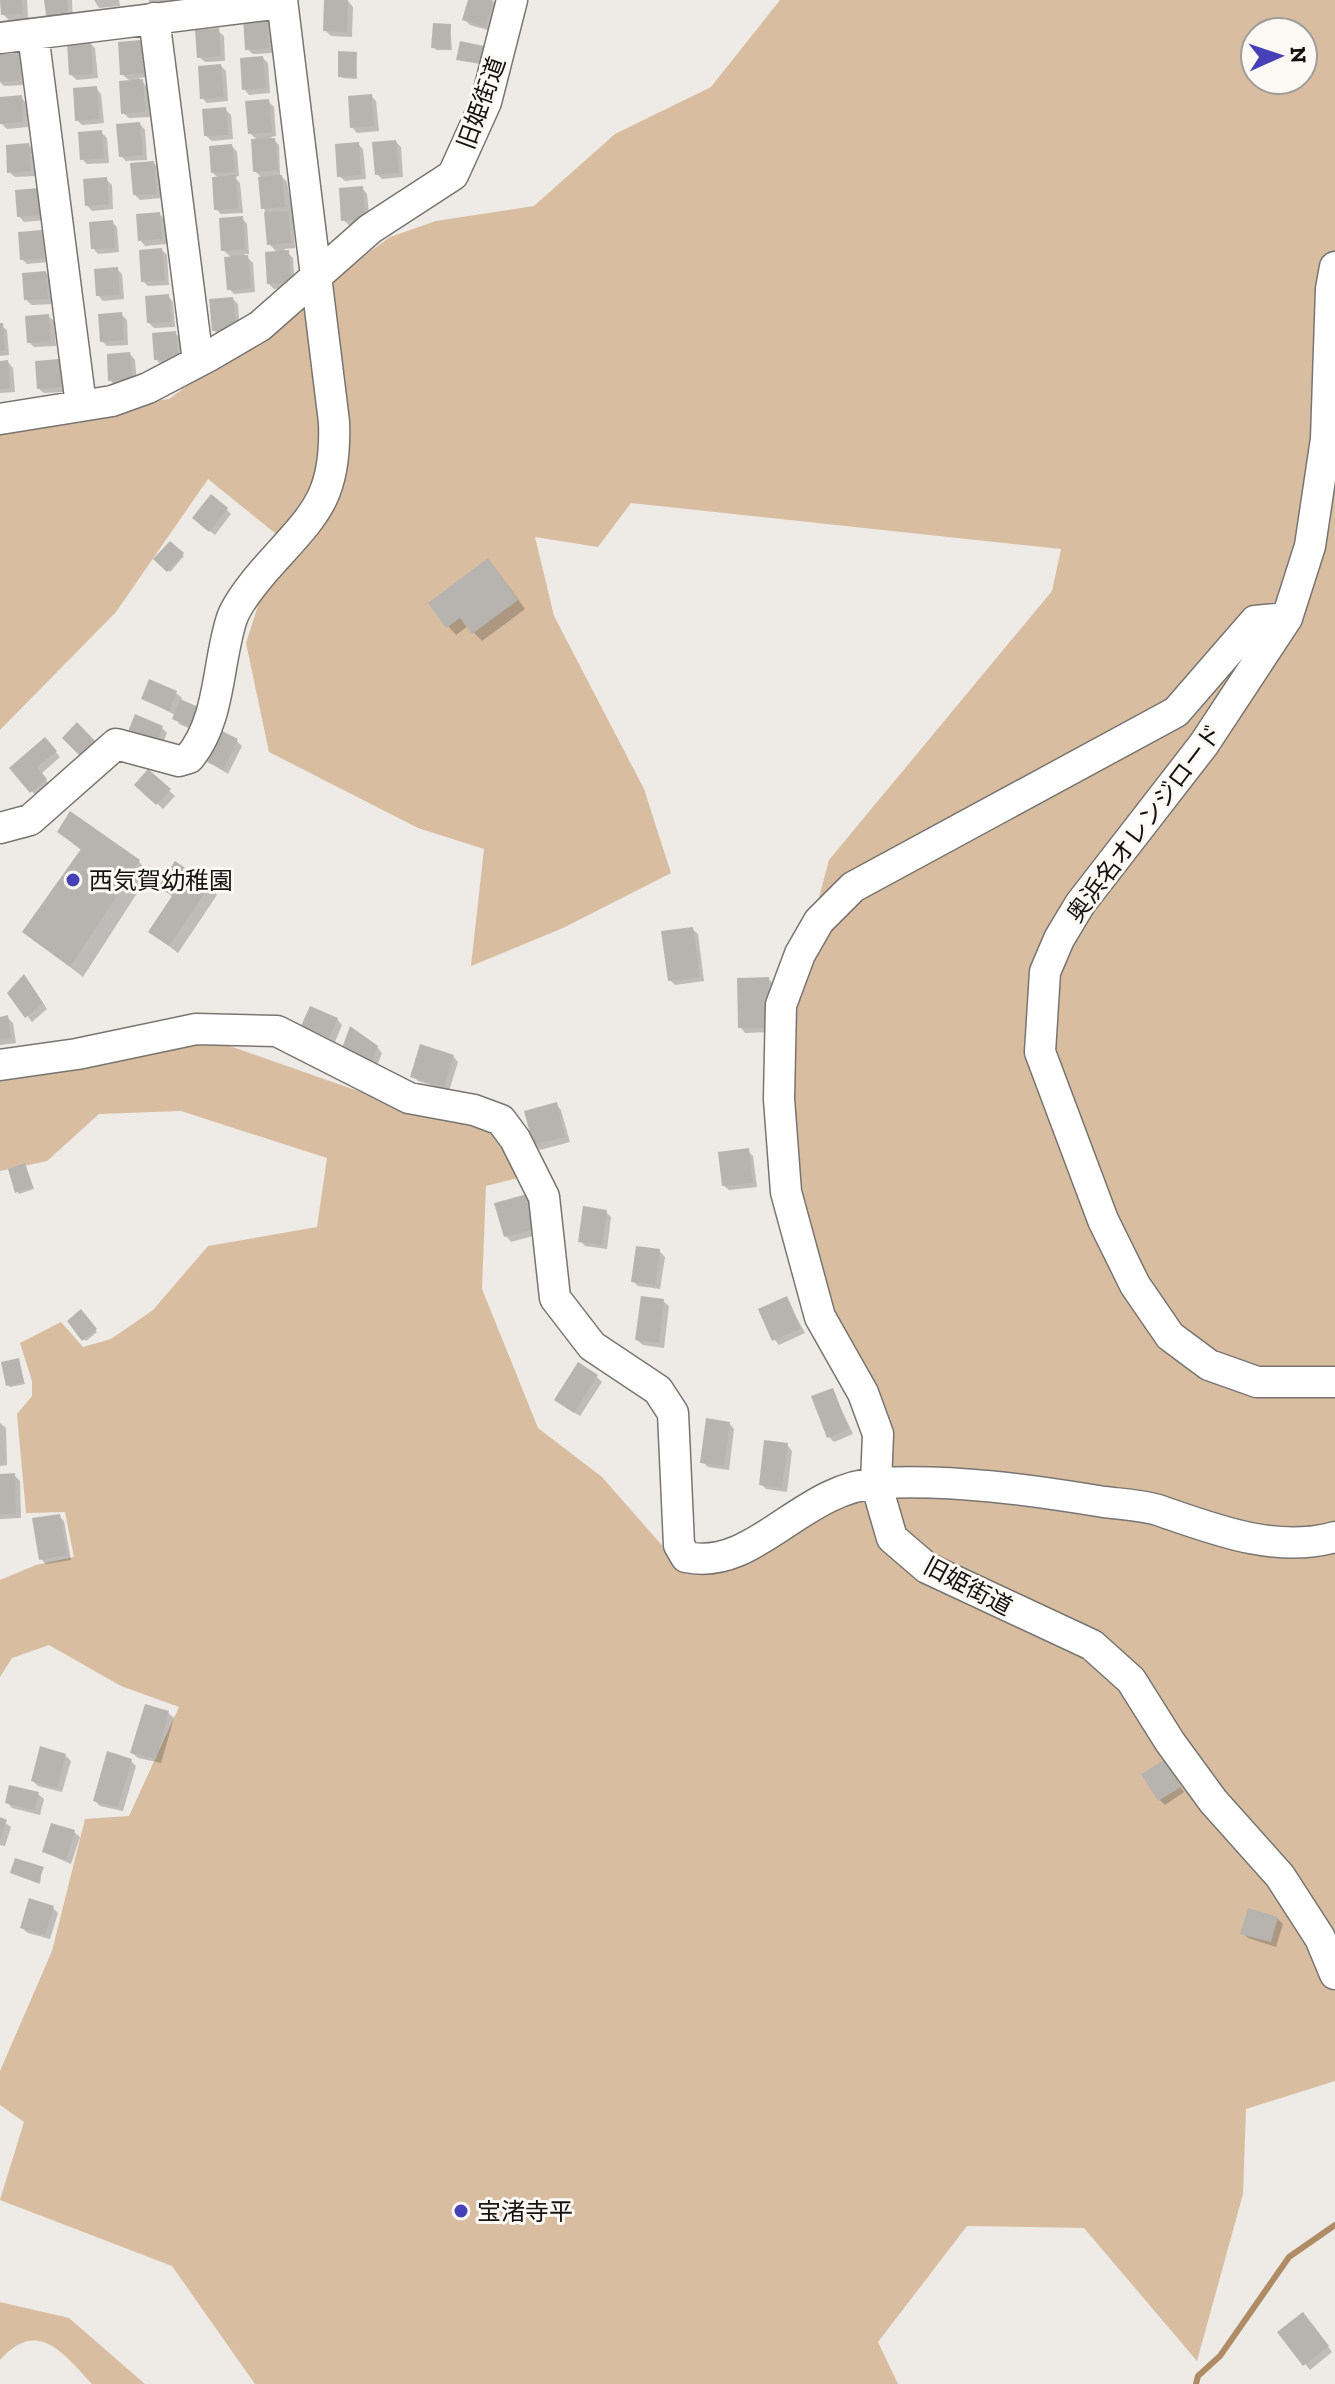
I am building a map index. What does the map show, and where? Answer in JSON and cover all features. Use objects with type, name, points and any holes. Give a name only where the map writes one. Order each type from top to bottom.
[{"type":"street","name":"旧姫街道","points":[[0,419],[112,401],[148,388],[260,326],[370,229],[453,175],[486,102],[512,0]]},
{"type":"street","points":[[0,38],[282,1],[336,460],[323,499],[307,524],[254,583],[233,615],[208,724],[189,758],[179,761],[116,744],[30,820],[0,828]]},
{"type":"street","points":[[154,18],[198,361]]},
{"type":"street","points":[[33,34],[81,405]]},
{"type":"street","name":"奥浜名オレンジロード","points":[[1335,267],[1330,303],[1326,439],[1310,546],[1287,618],[1212,732],[1080,904],[1059,939],[1045,972],[1040,1052],[1103,1220],[1135,1285],[1170,1336],[1209,1365],[1257,1382],[1335,1382]]},
{"type":"street","name":"旧姫街道","points":[[1287,618],[1255,621],[1176,712],[853,887],[819,921],[800,954],[781,1005],[777,1062],[786,1192],[820,1317],[863,1393],[878,1434],[876,1483],[892,1538],[927,1568],[1092,1645],[1131,1680],[1170,1742],[1213,1801],[1280,1876],[1320,1938],[1335,1974]]},
{"type":"street","points":[[0,1065],[77,1054],[196,1029],[277,1031],[409,1098],[474,1110],[501,1120],[515,1139],[544,1197],[555,1298],[592,1346],[658,1390],[673,1413],[679,1545],[686,1557],[716,1560],[736,1555],[808,1505],[831,1493],[876,1483],[1070,1496],[1157,1510],[1245,1538],[1295,1543],[1335,1537]]},
{"type":"shaded area","points":[[780,0],[1335,0],[1335,2081],[1246,2109],[1243,2194],[1197,2361],[1084,2228],[967,2226],[878,2342],[898,2384],[255,2384],[172,2266],[0,2200],[24,2122],[0,2105],[0,2071],[52,1951],[85,1819],[129,1816],[179,1707],[121,1686],[49,1645],[12,1658],[0,1677],[0,1580],[36,1565],[74,1557],[65,1512],[26,1513],[17,1414],[32,1396],[32,1381],[20,1343],[61,1322],[83,1347],[111,1339],[153,1310],[208,1246],[317,1227],[327,1158],[181,1111],[99,1114],[47,1161],[0,1171],[0,1068],[187,1031],[401,1106],[501,1120],[526,1176],[486,1186],[482,1289],[538,1428],[602,1477],[681,1567],[876,1483],[783,1154],[799,972],[829,860],[1052,591],[1061,549],[631,503],[598,547],[535,537],[554,616],[644,789],[671,873],[563,928],[471,966],[484,849],[418,828],[269,752],[246,643],[272,562],[286,542],[208,479],[116,612],[0,730],[0,421],[169,399],[390,237],[436,221],[534,206],[615,134],[711,87]]},
{"type":"shaded area","points":[[0,2302],[69,2318],[145,2384],[92,2384],[61,2352],[38,2341],[26,2341],[14,2347],[0,2360]]},
{"type":"building","points":[[0,0],[22,0],[23,14],[1,15]]},
{"type":"building","points":[[44,0],[67,0],[69,21],[47,22]]},
{"type":"building","points":[[324,0],[348,0],[347,32],[323,31]]},
{"type":"building","points":[[468,0],[493,0],[486,27],[462,20]]},
{"type":"building","points":[[267,15],[269,48],[245,50],[243,17]]},
{"type":"building","points":[[433,23],[451,24],[450,49],[431,48]]},
{"type":"building","points":[[219,28],[221,56],[197,58],[195,30]]},
{"type":"building","points":[[141,40],[144,73],[120,75],[118,42]]},
{"type":"building","points":[[91,41],[93,74],[69,75],[67,43]]},
{"type":"building","points":[[460,41],[484,46],[481,64],[456,60]]},
{"type":"building","points":[[338,51],[357,52],[356,77],[338,77]]},
{"type":"building","points":[[19,53],[21,80],[0,82],[0,54]]},
{"type":"building","points":[[263,56],[266,88],[242,90],[240,58]]},
{"type":"building","points":[[221,64],[224,97],[200,99],[198,66]]},
{"type":"building","points":[[143,79],[145,112],[121,114],[119,81]]},
{"type":"building","points":[[97,86],[99,119],[75,121],[73,88]]},
{"type":"building","points":[[372,94],[374,126],[350,128],[348,96]]},
{"type":"building","points":[[22,95],[23,122],[0,124],[0,97]]},
{"type":"building","points":[[269,99],[272,132],[248,134],[245,101]]},
{"type":"building","points":[[226,107],[228,135],[204,136],[202,109]]},
{"type":"building","points":[[140,122],[143,155],[119,157],[116,124]]},
{"type":"building","points":[[102,130],[104,158],[80,160],[78,132]]},
{"type":"building","points":[[275,138],[278,170],[253,172],[251,139]]},
{"type":"building","points":[[396,140],[399,173],[375,175],[372,142]]},
{"type":"building","points":[[359,142],[361,175],[337,177],[335,144]]},
{"type":"building","points":[[29,143],[31,171],[7,173],[6,145]]},
{"type":"building","points":[[232,144],[235,172],[211,173],[209,146]]},
{"type":"building","points":[[154,161],[157,194],[133,195],[130,163]]},
{"type":"building","points":[[236,175],[238,208],[214,210],[212,177]]},
{"type":"building","points":[[282,175],[285,207],[261,209],[258,177]]},
{"type":"building","points":[[107,177],[109,204],[85,206],[83,179]]},
{"type":"building","points":[[363,186],[365,219],[341,221],[339,188]]},
{"type":"building","points":[[39,188],[41,215],[17,217],[15,190]]},
{"type":"building","points":[[288,211],[291,243],[267,245],[264,212]]},
{"type":"building","points":[[160,212],[162,239],[138,241],[136,214]]},
{"type":"building","points":[[243,216],[245,249],[221,251],[219,218]]},
{"type":"building","points":[[113,220],[115,248],[91,249],[89,222]]},
{"type":"building","points":[[42,230],[44,258],[20,260],[18,232]]},
{"type":"building","points":[[162,248],[165,280],[141,282],[139,250]]},
{"type":"building","points":[[289,250],[291,283],[267,284],[265,252]]},
{"type":"building","points":[[248,255],[251,288],[227,290],[224,257]]},
{"type":"building","points":[[118,267],[120,295],[96,296],[94,269]]},
{"type":"building","points":[[46,271],[48,299],[24,300],[22,273]]},
{"type":"building","points":[[169,294],[171,322],[147,323],[145,296]]},
{"type":"building","points":[[233,297],[236,329],[212,331],[209,299]]},
{"type":"building","points":[[122,312],[124,340],[100,342],[98,314]]},
{"type":"building","points":[[49,314],[51,341],[27,343],[25,316]]},
{"type":"building","points":[[0,323],[3,323],[5,350],[0,351]]},
{"type":"building","points":[[176,331],[178,359],[154,360],[152,333]]},
{"type":"building","points":[[130,352],[133,380],[108,381],[107,354]]},
{"type":"building","points":[[59,359],[61,387],[37,389],[35,361]]},
{"type":"building","points":[[8,360],[10,388],[0,389],[0,361]]},
{"type":"building","points":[[211,494],[228,508],[209,532],[192,518]]},
{"type":"building","points":[[170,541],[184,553],[167,572],[153,559]]},
{"type":"building","points":[[488,558],[518,600],[472,634],[460,618],[446,628],[428,603]]},
{"type":"building","points":[[149,679],[177,691],[169,711],[141,699]]},
{"type":"building","points":[[180,699],[203,709],[195,729],[172,719]]},
{"type":"building","points":[[135,714],[163,726],[155,746],[127,734]]},
{"type":"building","points":[[77,722],[98,744],[83,759],[62,738]]},
{"type":"building","points":[[222,731],[238,739],[223,770],[207,762]]},
{"type":"building","points":[[45,737],[57,751],[37,767],[47,779],[30,793],[9,768]]},
{"type":"building","points":[[148,769],[171,789],[156,805],[134,785]]},
{"type":"building","points":[[70,811],[140,860],[70,967],[22,932],[81,849],[57,832]]},
{"type":"building","points":[[175,861],[210,885],[169,946],[148,932],[172,896],[158,887]]},
{"type":"building","points":[[693,927],[700,977],[668,981],[661,931]]},
{"type":"building","points":[[24,974],[43,1003],[25,1018],[7,993]]},
{"type":"building","points":[[769,977],[770,1028],[738,1028],[737,978]]},
{"type":"building","points":[[310,1006],[338,1018],[329,1038],[301,1026]]},
{"type":"building","points":[[8,1015],[11,1038],[0,1039],[0,1017]]},
{"type":"building","points":[[350,1026],[378,1046],[371,1065],[340,1054]]},
{"type":"building","points":[[420,1044],[454,1055],[444,1087],[410,1077]]},
{"type":"building","points":[[557,1102],[565,1137],[533,1145],[524,1111]]},
{"type":"building","points":[[749,1148],[753,1183],[722,1186],[718,1152]]},
{"type":"building","points":[[25,1163],[33,1187],[15,1193],[8,1169]]},
{"type":"building","points":[[527,1194],[536,1229],[504,1237],[494,1203]]},
{"type":"building","points":[[583,1206],[607,1210],[602,1245],[578,1242]]},
{"type":"building","points":[[636,1246],[660,1249],[655,1285],[631,1282]]},
{"type":"building","points":[[641,1296],[664,1299],[659,1343],[635,1340]]},
{"type":"building","points":[[787,1296],[801,1328],[772,1341],[758,1309]]},
{"type":"building","points":[[81,1309],[97,1329],[82,1341],[67,1321]]},
{"type":"building","points":[[19,1358],[24,1382],[6,1386],[1,1362]]},
{"type":"building","points":[[578,1362],[598,1375],[574,1413],[554,1400]]},
{"type":"building","points":[[833,1388],[849,1429],[827,1438],[811,1396]]},
{"type":"building","points":[[706,1418],[730,1422],[724,1466],[700,1463]]},
{"type":"building","points":[[764,1440],[788,1443],[782,1488],[759,1485]]},
{"type":"building","points":[[15,1473],[16,1513],[0,1514],[0,1474]]},
{"type":"building","points":[[60,1514],[67,1555],[39,1560],[32,1518]]},
{"type":"building","points":[[145,1704],[169,1711],[156,1759],[130,1753]]},
{"type":"building","points":[[40,1746],[66,1754],[57,1788],[31,1781]]},
{"type":"building","points":[[107,1751],[132,1759],[118,1807],[93,1801]]},
{"type":"building","points":[[1164,1760],[1181,1787],[1158,1801],[1141,1774]]},
{"type":"building","points":[[9,1785],[39,1792],[34,1810],[5,1803]]},
{"type":"building","points":[[0,1817],[7,1820],[0,1839]]},
{"type":"building","points":[[51,1823],[75,1830],[66,1860],[42,1852]]},
{"type":"building","points":[[15,1858],[44,1867],[38,1883],[10,1873]]},
{"type":"building","points":[[29,1898],[54,1906],[45,1935],[20,1928]]},
{"type":"building","points":[[1248,1908],[1278,1917],[1271,1942],[1240,1934]]},
{"type":"building","points":[[1303,2312],[1329,2346],[1303,2366],[1277,2332]]},
{"type":"waterway","points":[[1196,2384],[1198,2376],[1220,2356],[1289,2257],[1335,2225]]},
{"type":"place","name":"西気賀幼稚園","points":[[73,880]]},
{"type":"place","name":"宝渚寺平","points":[[461,2211]]}]
